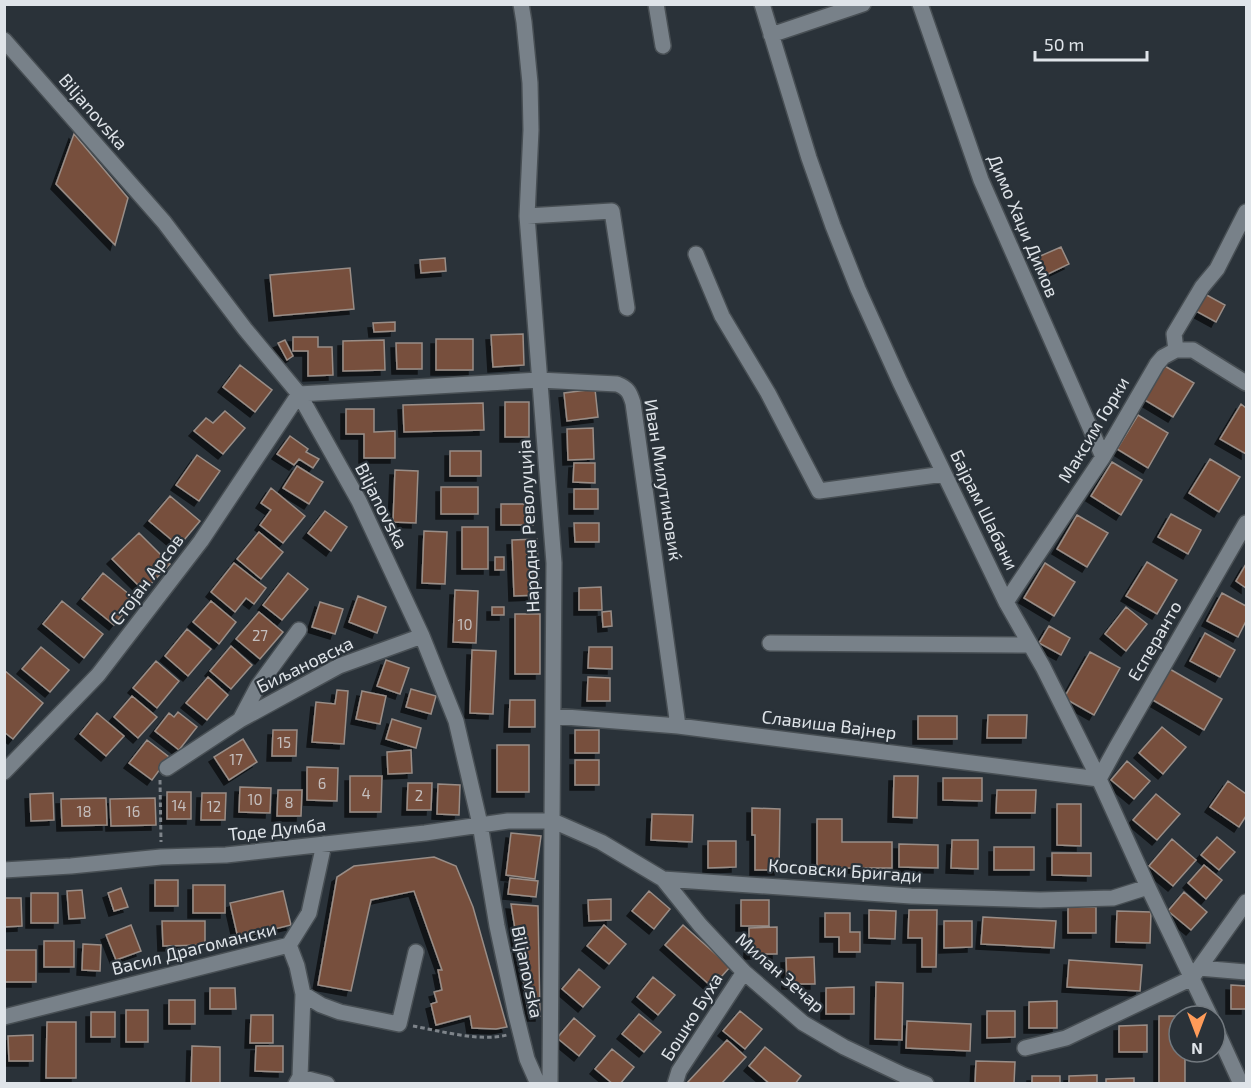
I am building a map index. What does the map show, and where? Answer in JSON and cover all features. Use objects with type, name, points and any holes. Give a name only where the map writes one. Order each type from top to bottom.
[{"type":"street","name":"Народна Револуција","points":[[521,4],[528,63],[531,130],[527,216],[554,563],[550,1083]]},
{"type":"street","points":[[656,4],[663,46]]},
{"type":"street","name":"Бајрам Шабани","points":[[762,4],[809,158],[833,226],[872,320],[1006,602],[1099,779],[1148,888],[1196,973],[1206,1004]]},
{"type":"street","points":[[771,35],[863,4]]},
{"type":"street","name":"Димо Хаџи Димов","points":[[920,4],[981,180],[1103,457]]},
{"type":"street","name":"Biljanovska","points":[[4,40],[164,222],[298,394],[359,501],[422,636],[456,721],[480,824],[497,926],[516,1015],[527,1059],[538,1083]]},
{"type":"street","points":[[527,216],[612,211],[627,308]]},
{"type":"street","points":[[1246,212],[1217,270],[1202,287],[1174,334],[1176,350],[1193,350],[1246,383]]},
{"type":"street","points":[[696,254],[722,316],[768,393],[819,492],[944,474]]},
{"type":"street","name":"Максим Горки","points":[[1006,602],[1103,457],[1157,364],[1163,357],[1176,350]]},
{"type":"street","name":"Иван Милутиновиќ","points":[[298,394],[539,380],[617,384],[625,387],[630,392],[633,404],[678,726]]},
{"type":"street","name":"Стојан Арсов","points":[[4,772],[98,675],[201,541],[298,394]]},
{"type":"street","name":"Есперанто","points":[[1099,779],[1246,524]]},
{"type":"street","name":"Биљановска","points":[[240,720],[258,686],[299,630]]},
{"type":"street","name":"Биљановска","points":[[167,768],[240,720],[339,666],[422,636]]},
{"type":"street","points":[[770,643],[1030,645]]},
{"type":"street","name":"Славиша Вајнер","points":[[552,716],[678,726],[1099,779]]},
{"type":"street","name":"Тоде Думба","points":[[4,870],[161,857],[226,855],[425,833],[508,821],[552,821]]},
{"type":"street","name":"Косовски Бригади","points":[[552,821],[601,842],[663,879],[910,896],[1040,900],[1113,898],[1148,888]]},
{"type":"street","name":"Васил Драгомански","points":[[4,1017],[289,945],[309,913],[324,844]]},
{"type":"street","name":"Милан Зечар","points":[[663,879],[700,925],[744,972],[803,1023],[844,1047],[903,1075],[926,1083]]},
{"type":"street","points":[[1196,973],[1246,902]]},
{"type":"street","points":[[289,945],[297,966],[303,994],[298,1080],[327,1083]]},
{"type":"street","points":[[303,994],[321,1005],[340,1012],[399,1024],[416,952]]},
{"type":"street","name":"Бошко Буха","points":[[675,1083],[679,1071],[744,972]]},
{"type":"street","points":[[1024,1048],[1066,1038],[1196,973],[1246,972]]},
{"type":"street","points":[[1227,1053],[1241,1083]]},
{"type":"path","points":[[161,857],[159,781],[167,768]]},
{"type":"path","points":[[399,1024],[475,1037],[497,1038]]},
{"type":"building","points":[[74,134],[128,198],[115,245],[56,184]]},
{"type":"building","points":[[1061,247],[1069,264],[1046,275],[1038,257]]},
{"type":"building","points":[[445,258],[446,271],[421,273],[420,260]]},
{"type":"building","points":[[350,268],[354,309],[274,316],[270,275]]},
{"type":"building","points":[[1203,293],[1225,305],[1216,322],[1194,310]]},
{"type":"building","points":[[395,322],[395,331],[374,332],[373,323]]},
{"type":"building","points":[[523,334],[524,365],[493,367],[491,335]]},
{"type":"building","points":[[293,337],[318,337],[318,347],[332,347],[333,375],[308,376],[308,351],[293,351]]},
{"type":"building","points":[[436,339],[473,339],[473,370],[436,370]]},
{"type":"building","points":[[285,340],[293,356],[287,360],[278,343]]},
{"type":"building","points":[[384,340],[385,370],[343,371],[343,341]]},
{"type":"building","points":[[396,343],[422,343],[422,369],[397,369]]},
{"type":"building","points":[[240,365],[272,390],[255,412],[223,387]]},
{"type":"building","points":[[1163,365],[1194,383],[1173,417],[1143,399]]},
{"type":"building","points":[[595,389],[598,417],[567,421],[564,393]]},
{"type":"building","points":[[505,402],[529,402],[529,437],[505,437]]},
{"type":"building","points":[[483,403],[484,430],[404,432],[403,405]]},
{"type":"building","points":[[1241,404],[1246,408],[1246,454],[1220,439]]},
{"type":"building","points":[[346,409],[374,409],[374,432],[395,431],[395,458],[364,458],[364,434],[346,434]]},
{"type":"building","points":[[225,411],[245,428],[223,454],[194,431],[206,418],[213,423]]},
{"type":"building","points":[[1138,415],[1168,433],[1148,468],[1117,449]]},
{"type":"building","points":[[593,428],[594,459],[568,460],[567,429]]},
{"type":"building","points":[[290,436],[308,449],[306,452],[319,459],[313,468],[299,459],[294,465],[277,454]]},
{"type":"building","points":[[450,451],[481,451],[481,476],[450,476]]},
{"type":"building","points":[[197,455],[220,471],[199,501],[176,485]]},
{"type":"building","points":[[1210,459],[1240,477],[1219,512],[1189,493]]},
{"type":"building","points":[[1112,462],[1142,480],[1121,515],[1091,496]]},
{"type":"building","points":[[574,463],[595,463],[595,483],[573,482]]},
{"type":"building","points":[[297,466],[323,482],[309,504],[283,488]]},
{"type":"building","points":[[395,470],[418,471],[416,523],[393,522]]},
{"type":"building","points":[[441,487],[478,487],[478,514],[441,514]]},
{"type":"building","points":[[271,488],[305,516],[283,543],[260,525],[271,510],[261,503]]},
{"type":"building","points":[[574,489],[598,489],[598,509],[574,509]]},
{"type":"building","points":[[170,496],[200,521],[179,546],[149,521]]},
{"type":"building","points":[[501,504],[533,504],[533,525],[501,525]]},
{"type":"building","points":[[325,511],[347,527],[331,551],[308,533]]},
{"type":"building","points":[[1171,514],[1201,530],[1188,554],[1158,537]]},
{"type":"building","points":[[1077,515],[1108,533],[1087,567],[1057,549]]},
{"type":"building","points":[[574,523],[599,523],[599,542],[575,542]]},
{"type":"building","points":[[462,527],[488,527],[488,569],[462,569]]},
{"type":"building","points":[[424,531],[447,532],[445,584],[422,583]]},
{"type":"building","points":[[259,532],[283,552],[261,579],[237,559]]},
{"type":"building","points":[[139,533],[170,564],[144,591],[112,559]]},
{"type":"building","points":[[537,539],[539,595],[514,596],[512,540]]},
{"type":"building","points":[[495,557],[504,557],[504,570],[495,570]]},
{"type":"building","points":[[1147,562],[1177,580],[1157,614],[1126,596]]},
{"type":"building","points":[[234,563],[266,588],[254,604],[246,598],[235,612],[211,592]]},
{"type":"building","points":[[1045,563],[1075,582],[1054,616],[1024,598]]},
{"type":"building","points":[[1246,564],[1246,588],[1236,581]]},
{"type":"building","points":[[103,573],[135,599],[114,625],[82,599]]},
{"type":"building","points":[[288,573],[308,589],[282,620],[263,605]]},
{"type":"building","points":[[601,587],[602,610],[579,610],[579,588]]},
{"type":"building","points":[[455,590],[478,591],[476,643],[453,642]]},
{"type":"building","points":[[1222,593],[1246,606],[1246,621],[1238,637],[1207,621]]},
{"type":"building","points":[[358,596],[386,607],[377,633],[349,622]]},
{"type":"building","points":[[62,601],[103,634],[84,658],[43,624]]},
{"type":"building","points":[[211,601],[236,622],[219,644],[193,622]]},
{"type":"building","points":[[320,602],[343,609],[335,634],[312,627]]},
{"type":"building","points":[[492,607],[504,607],[504,615],[492,615]]},
{"type":"building","points":[[1126,607],[1147,624],[1126,651],[1105,634]]},
{"type":"building","points":[[611,611],[612,626],[603,627],[602,612]]},
{"type":"building","points":[[259,612],[283,632],[260,659],[236,639]]},
{"type":"building","points":[[515,614],[540,614],[540,674],[515,674]]},
{"type":"building","points":[[1049,626],[1070,638],[1061,655],[1039,643]]},
{"type":"building","points":[[187,629],[211,649],[188,676],[165,656]]},
{"type":"building","points":[[1205,633],[1235,650],[1220,677],[1190,661]]},
{"type":"building","points":[[231,646],[252,665],[231,689],[210,671]]},
{"type":"building","points":[[41,647],[69,670],[50,692],[22,669]]},
{"type":"building","points":[[589,647],[612,647],[612,669],[588,668]]},
{"type":"building","points":[[472,650],[496,651],[493,714],[470,713]]},
{"type":"building","points":[[1090,652],[1120,668],[1094,715],[1064,698]]},
{"type":"building","points":[[386,660],[409,668],[400,694],[377,686]]},
{"type":"building","points":[[156,661],[179,681],[157,708],[133,688]]},
{"type":"building","points":[[1168,668],[1222,699],[1204,730],[1151,699]]},
{"type":"building","points":[[4,670],[43,703],[13,739],[4,732]]},
{"type":"building","points":[[208,677],[228,695],[207,720],[186,703]]},
{"type":"building","points":[[588,677],[610,678],[610,701],[587,701]]},
{"type":"building","points":[[411,689],[436,696],[431,714],[406,707]]},
{"type":"building","points":[[337,690],[348,691],[344,744],[312,742],[316,702],[335,704]]},
{"type":"building","points":[[362,691],[386,696],[380,724],[356,719]]},
{"type":"building","points":[[132,696],[157,717],[138,738],[114,717]]},
{"type":"building","points":[[510,700],[535,700],[535,727],[509,727]]},
{"type":"building","points":[[178,712],[197,727],[179,750],[155,731],[169,713],[174,717]]},
{"type":"building","points":[[97,713],[124,736],[106,756],[80,734]]},
{"type":"building","points":[[988,715],[1027,715],[1026,738],[987,738]]},
{"type":"building","points":[[918,716],[957,716],[957,739],[918,739]]},
{"type":"building","points":[[392,719],[421,728],[416,748],[386,739]]},
{"type":"building","points":[[1162,727],[1186,747],[1163,774],[1139,753]]},
{"type":"building","points":[[273,730],[297,730],[296,756],[272,756]]},
{"type":"building","points":[[575,730],[599,730],[599,753],[575,753]]},
{"type":"building","points":[[243,739],[257,762],[229,780],[214,757]]},
{"type":"building","points":[[147,740],[169,757],[152,780],[129,763]]},
{"type":"building","points":[[497,745],[529,745],[529,792],[497,792]]},
{"type":"building","points":[[411,750],[412,773],[388,774],[387,752]]},
{"type":"building","points":[[575,760],[599,760],[599,785],[575,785]]},
{"type":"building","points":[[1127,761],[1150,781],[1134,799],[1111,780]]},
{"type":"building","points":[[307,767],[338,768],[337,801],[307,800]]},
{"type":"building","points":[[350,776],[382,776],[381,812],[350,812]]},
{"type":"building","points":[[894,776],[918,776],[917,818],[893,817]]},
{"type":"building","points":[[943,778],[982,778],[982,801],[943,800]]},
{"type":"building","points":[[1228,781],[1246,794],[1246,816],[1239,827],[1210,807]]},
{"type":"building","points":[[408,783],[432,783],[431,810],[407,810]]},
{"type":"building","points":[[438,784],[460,785],[459,815],[437,814]]},
{"type":"building","points":[[240,787],[271,788],[270,813],[239,812]]},
{"type":"building","points":[[278,790],[302,790],[301,816],[277,816]]},
{"type":"building","points":[[997,790],[1036,790],[1035,813],[996,813]]},
{"type":"building","points":[[167,792],[191,792],[191,819],[167,819]]},
{"type":"building","points":[[53,793],[54,820],[31,821],[30,794]]},
{"type":"building","points":[[202,793],[226,793],[225,820],[201,820]]},
{"type":"building","points":[[1156,794],[1180,814],[1157,840],[1133,820]]},
{"type":"building","points":[[106,798],[107,825],[62,826],[61,799]]},
{"type":"building","points":[[155,798],[156,825],[111,826],[110,799]]},
{"type":"building","points":[[1057,804],[1081,804],[1081,846],[1057,845]]},
{"type":"building","points":[[752,808],[780,809],[779,870],[755,870]]},
{"type":"building","points":[[652,814],[693,815],[692,842],[651,840]]},
{"type":"building","points":[[817,819],[842,819],[842,842],[892,842],[892,868],[817,868]]},
{"type":"building","points":[[511,833],[541,836],[535,879],[506,875]]},
{"type":"building","points":[[1217,837],[1235,852],[1219,870],[1201,855]]},
{"type":"building","points":[[1172,839],[1196,860],[1173,886],[1149,866]]},
{"type":"building","points":[[952,840],[978,840],[978,869],[951,868]]},
{"type":"building","points":[[708,841],[736,841],[736,867],[708,868]]},
{"type":"building","points":[[899,844],[938,845],[938,868],[899,867]]},
{"type":"building","points":[[994,847],[1034,847],[1034,870],[994,870]]},
{"type":"building","points":[[1052,853],[1091,853],[1091,876],[1052,875]]},
{"type":"building","points":[[434,857],[456,866],[473,907],[507,1027],[472,1028],[470,1016],[436,1025],[431,1004],[437,1002],[434,992],[442,990],[438,970],[442,970],[414,891],[371,900],[351,991],[318,985],[337,877],[354,866]]},
{"type":"building","points":[[1204,865],[1222,880],[1206,899],[1188,883]]},
{"type":"building","points":[[510,878],[538,881],[536,897],[508,894]]},
{"type":"building","points":[[155,880],[178,880],[178,906],[155,906]]},
{"type":"building","points":[[193,885],[225,885],[225,913],[193,913]]},
{"type":"building","points":[[121,888],[128,907],[114,911],[108,893]]},
{"type":"building","points":[[82,890],[85,918],[69,919],[67,891]]},
{"type":"building","points":[[283,891],[291,925],[238,938],[230,903]]},
{"type":"building","points":[[649,891],[670,909],[654,929],[632,911]]},
{"type":"building","points":[[1184,892],[1207,912],[1191,930],[1168,911]]},
{"type":"building","points":[[31,893],[58,893],[58,923],[31,923]]},
{"type":"building","points":[[4,898],[21,898],[22,926],[4,927]]},
{"type":"building","points":[[611,899],[611,920],[589,921],[588,900]]},
{"type":"building","points":[[741,900],[769,900],[769,926],[741,926]]},
{"type":"building","points":[[511,904],[538,906],[540,1016],[529,1016]]},
{"type":"building","points":[[1068,907],[1096,907],[1096,933],[1068,933]]},
{"type":"building","points":[[869,910],[896,911],[895,939],[869,938]]},
{"type":"building","points":[[909,910],[937,910],[936,967],[922,967],[922,938],[908,938]]},
{"type":"building","points":[[1117,911],[1151,912],[1150,943],[1116,942]]},
{"type":"building","points":[[825,913],[850,913],[850,932],[860,932],[860,952],[839,952],[839,937],[825,937]]},
{"type":"building","points":[[983,917],[1056,921],[1054,948],[981,944]]},
{"type":"building","points":[[162,921],[205,921],[205,945],[163,946]]},
{"type":"building","points":[[944,921],[972,921],[972,947],[944,948]]},
{"type":"building","points":[[131,925],[141,951],[116,960],[106,935]]},
{"type":"building","points":[[604,925],[626,944],[609,964],[587,946]]},
{"type":"building","points":[[683,925],[730,967],[712,987],[665,945]]},
{"type":"building","points":[[777,927],[777,954],[749,954],[749,928]]},
{"type":"building","points":[[44,941],[74,941],[74,967],[44,967]]},
{"type":"building","points":[[83,944],[101,945],[100,971],[82,970]]},
{"type":"building","points":[[4,950],[36,950],[36,982],[4,982]]},
{"type":"building","points":[[814,957],[815,984],[787,984],[786,958]]},
{"type":"building","points":[[1069,960],[1142,965],[1140,991],[1067,987]]},
{"type":"building","points":[[579,969],[600,987],[583,1007],[562,989]]},
{"type":"building","points":[[653,977],[675,995],[658,1015],[637,997]]},
{"type":"building","points":[[876,982],[903,983],[902,1040],[875,1039]]},
{"type":"building","points":[[1231,985],[1246,986],[1246,1009],[1231,1009]]},
{"type":"building","points":[[854,987],[854,1014],[826,1014],[826,988]]},
{"type":"building","points":[[210,988],[235,988],[236,1009],[210,1009]]},
{"type":"building","points":[[169,1000],[195,1000],[195,1024],[169,1024]]},
{"type":"building","points":[[1057,1001],[1057,1028],[1029,1028],[1029,1002]]},
{"type":"building","points":[[126,1010],[148,1010],[148,1042],[126,1042]]},
{"type":"building","points":[[740,1011],[762,1029],[745,1049],[723,1031]]},
{"type":"building","points":[[987,1011],[1015,1011],[1015,1037],[987,1038]]},
{"type":"building","points":[[91,1012],[115,1012],[115,1037],[91,1037]]},
{"type":"building","points":[[639,1014],[661,1032],[644,1052],[622,1034]]},
{"type":"building","points":[[251,1015],[273,1015],[273,1043],[250,1043]]},
{"type":"building","points":[[1159,1016],[1167,1016],[1167,1064],[1185,1064],[1185,1084],[1159,1084]]},
{"type":"building","points":[[574,1018],[595,1036],[579,1056],[557,1038]]},
{"type":"building","points":[[907,1021],[971,1024],[970,1051],[906,1048]]},
{"type":"building","points":[[47,1022],[76,1022],[76,1078],[46,1078]]},
{"type":"building","points":[[1147,1025],[1147,1052],[1119,1052],[1119,1026]]},
{"type":"building","points":[[33,1035],[33,1061],[9,1061],[8,1036]]},
{"type":"building","points":[[727,1040],[746,1057],[721,1084],[686,1084]]},
{"type":"building","points":[[192,1046],[220,1047],[220,1084],[191,1084]]},
{"type":"building","points":[[256,1046],[283,1046],[283,1072],[255,1071]]},
{"type":"building","points":[[765,1047],[801,1076],[795,1084],[770,1084],[749,1066]]},
{"type":"building","points":[[612,1049],[634,1067],[620,1084],[613,1084],[595,1069]]},
{"type":"building","points":[[976,1061],[1015,1062],[1014,1084],[975,1084]]},
{"type":"building","points":[[1097,1075],[1097,1084],[1069,1084],[1069,1076]]},
{"type":"building","points":[[1032,1076],[1060,1076],[1060,1084],[1032,1084]]},
{"type":"building","points":[[1134,1078],[1134,1084],[1106,1084],[1106,1079]]}]
